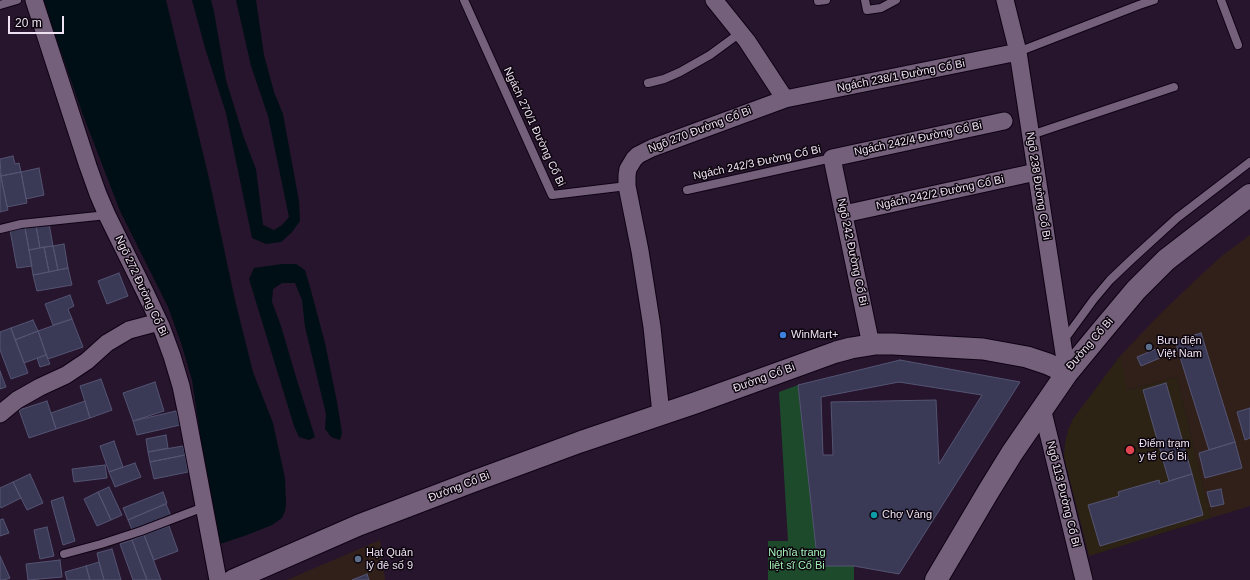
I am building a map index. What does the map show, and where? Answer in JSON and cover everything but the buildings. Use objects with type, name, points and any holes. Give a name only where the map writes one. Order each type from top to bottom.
[{"type":"main road","name":"Đường Cổ Bi","points":[[1067,373],[1136,290],[1156,270],[1182,246],[1250,195]]},
{"type":"main road","points":[[936,580],[988,492],[1042,408],[1067,373]]},
{"type":"street","name":"Ngõ 272 Đường Cổ Bi","points":[[34,0],[88,166],[107,215],[128,255],[159,322],[172,356],[181,386],[218,580]]},
{"type":"street","points":[[714,0],[740,33],[785,99]]},
{"type":"street","name":"Ngõ 238 Đường Cổ Bi","points":[[1005,0],[1018,52],[1067,373]]},
{"type":"street","name":"Ngách 238/1 Đường Cổ Bi","points":[[785,99],[1018,52]]},
{"type":"street","name":"Ngõ 270 Đường Cổ Bi","points":[[661,414],[652,327],[640,251],[627,186],[627,175],[630,164],[638,155],[670,140],[785,99]]},
{"type":"street","name":"Ngách 242/4 Đường Cổ Bi","points":[[832,158],[1004,121]]},
{"type":"street","name":"Ngõ 242 Đường Cổ Bi","points":[[832,158],[871,345]]},
{"type":"street","name":"Ngách 242/2 Đường Cổ Bi","points":[[844,214],[1036,172]]},
{"type":"street","points":[[0,414],[17,400],[40,386],[66,375],[87,361],[107,343],[129,330],[159,322]]},
{"type":"street","name":"Đường Cổ Bi","points":[[233,580],[359,525],[580,442],[836,352],[871,345],[893,344],[984,349],[1048,364],[1067,373]]},
{"type":"street","name":"Ngõ 113 Đường Cổ Bi","points":[[1042,408],[1084,580]]},
{"type":"lane","points":[[0,5],[17,0]]},
{"type":"lane","name":"Ngách 270/1 Đường Cổ Bi","points":[[464,0],[552,195],[627,186]]},
{"type":"lane","points":[[865,0],[867,10],[881,8],[896,0]]},
{"type":"lane","points":[[1018,52],[1154,0]]},
{"type":"lane","points":[[1221,0],[1238,45]]},
{"type":"lane","points":[[648,83],[664,79],[680,72],[710,55],[740,33]]},
{"type":"lane","points":[[1031,135],[1174,87]]},
{"type":"lane","name":"Ngách 242/3 Đường Cổ Bi","points":[[687,190],[832,158]]},
{"type":"lane","points":[[1063,343],[1094,299],[1110,280],[1176,218],[1250,162]]},
{"type":"lane","points":[[0,229],[21,224],[107,215]]},
{"type":"lane","points":[[64,554],[142,531],[204,507]]},
{"type":"shaded area","points":[[43,0],[166,0],[208,174],[235,300],[253,372],[273,423],[285,478],[285,511],[282,518],[272,525],[220,544],[217,536],[206,475],[192,380],[181,343],[168,307],[120,211],[83,115]]},
{"type":"shaded area","points":[[192,0],[211,0],[226,80],[244,138],[256,169],[263,225],[274,230],[282,225],[289,217],[268,116],[251,66],[236,0],[256,0],[264,55],[274,92],[283,114],[299,201],[300,221],[292,232],[281,242],[266,244],[252,238],[226,113],[205,48]]},
{"type":"shaded area","points":[[1250,235],[1250,506],[1211,518],[1177,377],[1126,390],[1120,356],[1161,313],[1202,274],[1223,255]]},
{"type":"shaded area","points":[[282,264],[296,264],[305,270],[325,343],[342,433],[340,440],[331,437],[325,429],[326,414],[305,327],[302,300],[295,283],[282,283],[273,289],[272,302],[281,326],[315,437],[309,440],[299,437],[294,426],[249,279],[254,268]]},
{"type":"shaded area","name":"Điểm trạm y tế Cổ Bi","points":[[1120,356],[1127,390],[1177,377],[1211,518],[1089,556],[1064,457],[1065,443],[1068,430],[1073,419]]},
{"type":"shaded area","name":"Hạt Quản lý đê số 9","points":[[380,540],[385,580],[286,580],[289,579]]},
{"type":"green space","name":"Nghĩa trang liệt sĩ Cổ Bi","points":[[798,385],[818,566],[854,566],[854,580],[768,580],[768,541],[788,541],[779,392]]},
{"type":"place","name":"WinMart+","points":[[783,335]]},
{"type":"place","name":"Bưu điện Việt Nam","points":[[1149,347]]},
{"type":"place","name":"Điểm trạm y tế Cổ Bi","points":[[1130,450]]},
{"type":"place","name":"Chợ Vàng","points":[[874,515]]},
{"type":"place","name":"Hạt Quản lý đê số 9","points":[[358,559]]}]
